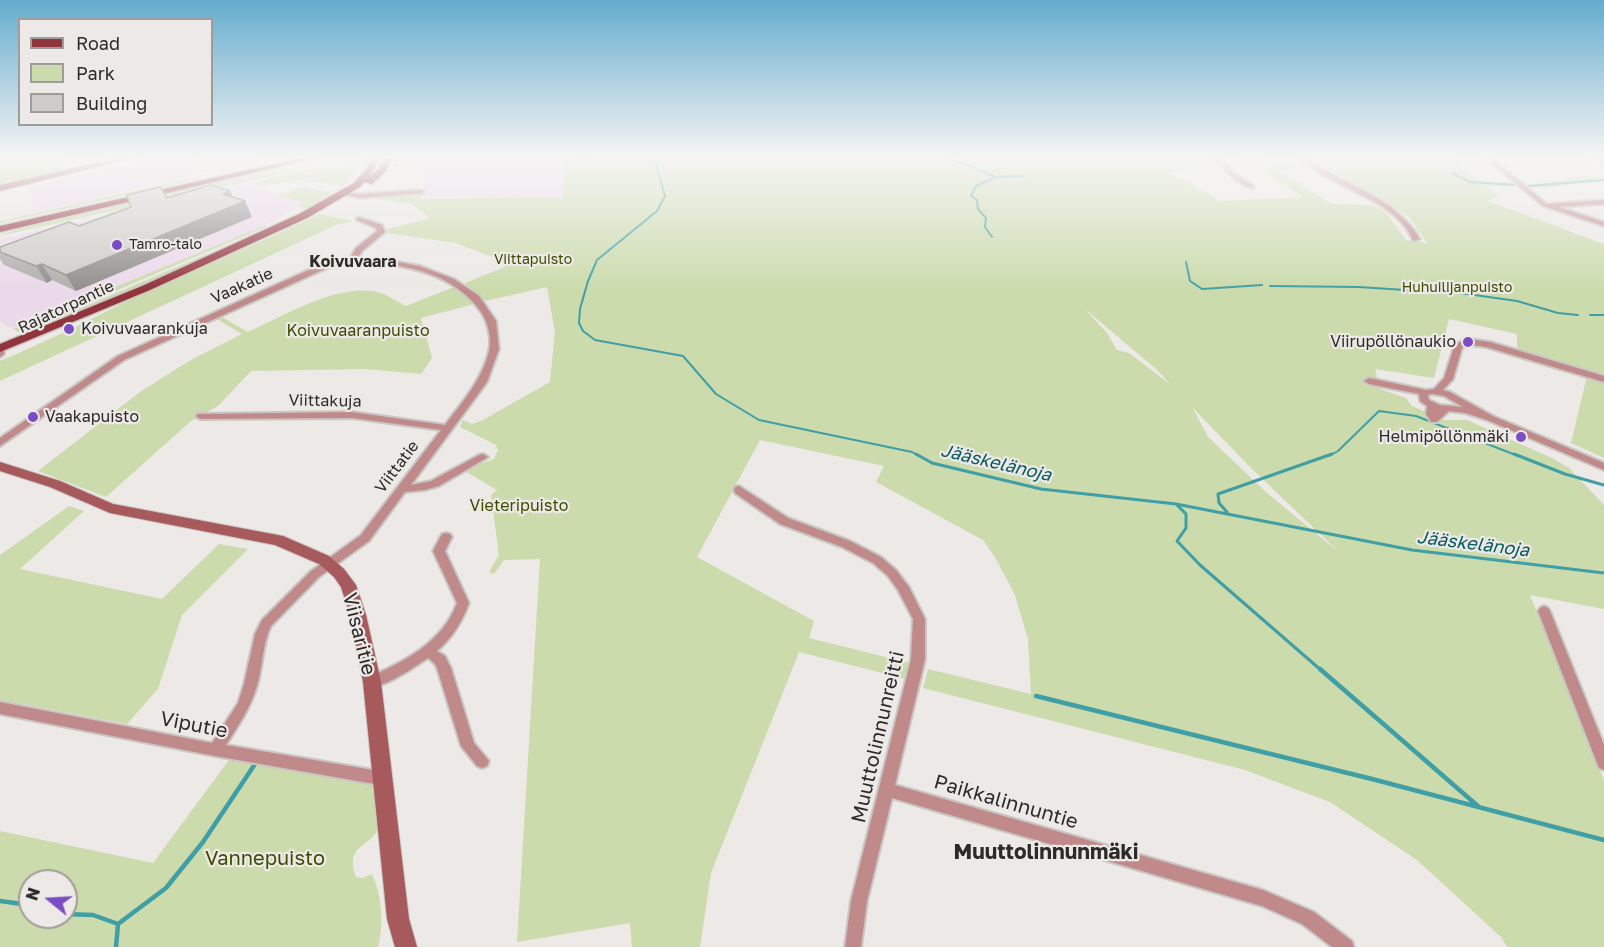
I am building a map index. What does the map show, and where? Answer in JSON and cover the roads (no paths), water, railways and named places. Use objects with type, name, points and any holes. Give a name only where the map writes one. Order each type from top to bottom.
[{"type":"main road","points":[[0,227],[106,202]]},
{"type":"main road","points":[[0,227],[113,202]]},
{"type":"main road","name":"Rajatorpantie","points":[[0,351],[64,328],[146,288],[291,226],[332,202]]},
{"type":"street","points":[[1375,202],[1409,227],[1416,239]]},
{"type":"street","points":[[1543,202],[1548,206],[1604,224]]},
{"type":"street","points":[[1548,206],[1601,202]]},
{"type":"street","points":[[352,261],[358,251],[381,231],[379,227],[359,219]]},
{"type":"street","name":"Viittatie","points":[[215,750],[244,705],[252,684],[261,634],[266,623],[306,582],[365,537],[482,382],[492,363],[497,336],[489,314],[469,291],[432,272],[388,262],[352,261]]},
{"type":"street","name":"Vaakatie","points":[[0,443],[121,358],[317,269],[352,261]]},
{"type":"street","points":[[1369,381],[1424,395],[1437,391],[1448,379],[1458,346],[1469,342],[1487,344],[1604,379]]},
{"type":"street","points":[[1448,379],[1449,392],[1456,403]]},
{"type":"street","points":[[1437,391],[1456,403],[1604,469]]},
{"type":"street","points":[[1424,395],[1432,405],[1431,414],[1434,420],[1456,403]]},
{"type":"street","name":"Viittakuja","points":[[201,416],[352,415],[447,428]]},
{"type":"street","points":[[403,488],[421,489],[434,485],[468,463],[483,457]]},
{"type":"street","name":"Viisaritie","points":[[0,466],[55,484],[110,508],[278,540],[318,556],[330,564],[348,585],[372,682],[398,919],[406,947]]},
{"type":"street","name":"Muuttolinnunreitti","points":[[739,490],[784,521],[846,544],[877,560],[903,587],[919,620],[918,659],[888,790],[859,901],[853,947]]},
{"type":"street","points":[[372,682],[411,663],[428,651],[456,619],[463,603],[439,551],[446,537]]},
{"type":"street","points":[[1544,611],[1604,763]]},
{"type":"street","points":[[428,651],[440,660],[444,668],[468,746],[482,761]]},
{"type":"street","name":"Viputie","points":[[0,708],[215,750],[374,777],[381,774]]},
{"type":"street","name":"Paikkalinnuntie","points":[[888,790],[1263,898],[1308,918],[1346,947]]},
{"type":"waterway","name":"Jääskelänoja","points":[[662,202],[657,211],[597,260],[580,309],[579,323],[583,331],[595,340],[683,356],[716,394],[759,420],[912,452],[919,456]]},
{"type":"waterway","points":[[977,202],[978,209],[986,218],[985,227],[992,237]]},
{"type":"waterway","points":[[1186,262],[1190,281],[1202,289],[1262,285]]},
{"type":"waterway","points":[[1270,286],[1359,287],[1436,292]]},
{"type":"waterway","points":[[1446,291],[1517,301],[1558,313],[1578,315]]},
{"type":"waterway","points":[[1590,315],[1604,315]]},
{"type":"waterway","points":[[1329,456],[1338,451],[1379,411],[1416,416],[1518,456]]},
{"type":"waterway","name":"Jääskelänoja","points":[[916,454],[932,463],[1041,489],[1176,504]]},
{"type":"waterway","points":[[1227,512],[1219,503],[1218,494],[1332,454]]},
{"type":"waterway","points":[[1514,454],[1565,474],[1604,485]]},
{"type":"waterway","name":"Jääskelänoja","points":[[1176,504],[1412,550],[1604,573]]},
{"type":"waterway","points":[[1176,504],[1186,514],[1186,528],[1177,541],[1200,565],[1322,671]]},
{"type":"waterway","points":[[1320,669],[1479,807]]},
{"type":"waterway","points":[[1036,696],[1372,779],[1604,840]]},
{"type":"waterway","points":[[118,924],[166,888],[203,842],[255,764]]},
{"type":"waterway","points":[[0,901],[18,903]]},
{"type":"waterway","points":[[78,914],[93,915],[118,924]]},
{"type":"waterway","points":[[116,947],[118,924]]},
{"type":"place","name":"Tamro-talo","points":[[117,245]]},
{"type":"place","name":"Koivuvaarankuja","points":[[69,329]]},
{"type":"place","name":"Viirupöllönaukio","points":[[1468,342]]},
{"type":"place","name":"Vaakapuisto","points":[[33,417]]},
{"type":"place","name":"Helmipöllönmäki","points":[[1521,437]]},
{"type":"district","name":"Koivuvaara","points":[[353,262]]},
{"type":"district","name":"Muuttolinnunmäki","points":[[1046,852]]},
{"type":"park label","name":"Viittapuisto","points":[[533,260]]},
{"type":"park label","name":"Huhuilijanpuisto","points":[[1457,288]]},
{"type":"park label","name":"Koivuvaaranpuisto","points":[[358,331]]},
{"type":"park label","name":"Vieteripuisto","points":[[519,506]]},
{"type":"park label","name":"Vannepuisto","points":[[265,859]]}]
